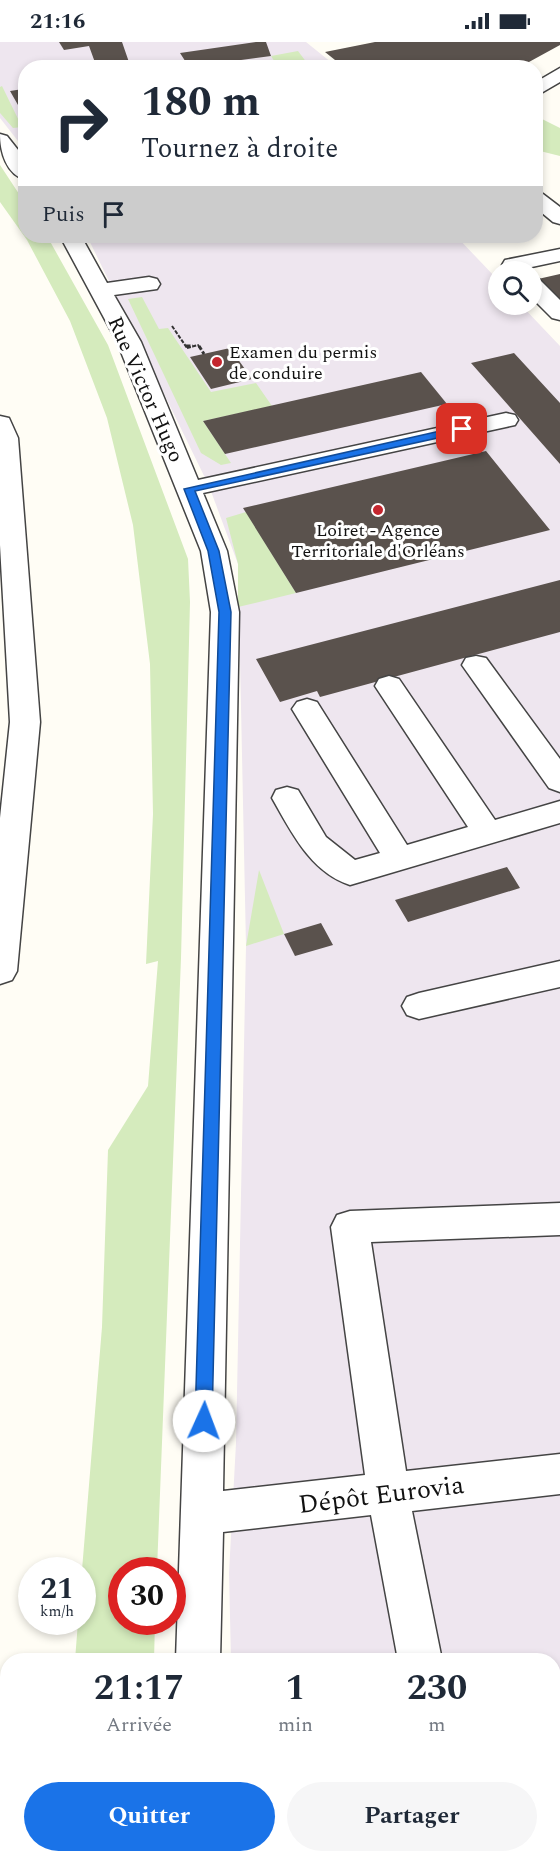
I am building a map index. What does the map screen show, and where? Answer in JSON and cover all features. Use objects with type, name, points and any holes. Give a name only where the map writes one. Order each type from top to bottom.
[{"type":"street","points":[[543,85],[560,74]]},
{"type":"street","points":[[0,140],[18,164]]},
{"type":"street","points":[[543,204],[560,218]]},
{"type":"street","name":"Rue Victor Hugo","points":[[75,243],[129,342],[189,489],[214,551],[225,612],[198,1653]]},
{"type":"street","points":[[532,261],[560,255]]},
{"type":"street","points":[[101,290],[149,284]]},
{"type":"street","points":[[542,295],[560,313]]},
{"type":"street","points":[[189,489],[506,420]]},
{"type":"street","points":[[0,423],[6,438],[25,722],[0,971]]},
{"type":"street","points":[[476,665],[560,781]]},
{"type":"street","points":[[389,686],[488,833]]},
{"type":"street","points":[[307,709],[400,859]]},
{"type":"street","points":[[287,798],[315,845],[350,873],[560,812]]},
{"type":"street","points":[[419,1006],[560,974]]},
{"type":"street","points":[[419,1653],[388,1493],[350,1227],[560,1218]]},
{"type":"street","name":"Dépôt Eurovia","points":[[201,1514],[560,1474]]},
{"type":"path","points":[[172,326],[188,348],[198,345],[204,354]]},
{"type":"shaded area","points":[[0,42],[306,42],[328,60],[18,60],[18,141],[0,118]]},
{"type":"shaded area","points":[[90,243],[463,243],[488,270],[488,315],[531,315],[560,346],[560,1653],[231,1653],[229,1573],[236,1443],[246,946],[238,564],[209,486]]},
{"type":"green space","points":[[298,51],[305,60],[274,60],[271,56]]},
{"type":"green space","points":[[2,86],[18,119],[18,127],[13,128],[0,113],[0,87]]},
{"type":"green space","points":[[543,120],[560,128],[560,156],[543,152]]},
{"type":"green space","points":[[0,165],[18,192],[18,227],[0,202]]},
{"type":"green space","points":[[29,243],[51,243],[108,345],[188,559],[190,602],[181,958],[158,1557],[108,1557],[108,1635],[155,1635],[154,1653],[76,1653],[77,1635],[96,1635],[96,1557],[83,1557],[102,1327],[108,1150],[148,1086],[158,961],[146,964],[153,814],[150,664],[133,525],[107,418],[70,321]]},
{"type":"green space","points":[[142,297],[159,329],[168,328],[211,392],[256,383],[272,406],[203,421],[231,463],[221,465],[201,453],[128,299]]},
{"type":"green space","points":[[246,512],[296,593],[238,607],[238,564],[226,518]]},
{"type":"green space","points":[[259,870],[284,934],[246,946]]},
{"type":"building","points":[[59,42],[122,42],[128,60],[94,60],[89,46],[64,50]]},
{"type":"building","points":[[266,42],[271,56],[241,60],[184,60],[180,53]]},
{"type":"building","points":[[375,42],[560,42],[560,45],[533,60],[335,60],[325,52]]},
{"type":"building","points":[[18,90],[18,105],[10,91]]},
{"type":"building","points":[[560,274],[560,301],[542,283],[542,278]]},
{"type":"building","points":[[230,348],[252,379],[211,389],[190,357]]},
{"type":"building","points":[[514,353],[560,403],[560,464],[471,363]]},
{"type":"building","points":[[421,372],[447,404],[225,454],[203,421]]},
{"type":"building","points":[[486,451],[550,530],[296,593],[243,508]]},
{"type":"building","points":[[560,580],[560,632],[320,697],[317,691],[280,702],[256,659]]},
{"type":"building","points":[[507,867],[520,888],[408,922],[395,900]]},
{"type":"building","points":[[321,923],[333,945],[295,956],[284,934]]},
{"type":"place","name":"Examen du permis de conduire","points":[[217,362]]},
{"type":"place","name":"Loiret - Agence Territoriale d'Orléans","points":[[378,510]]},
{"type":"route","points":[[204,1421],[225,612],[214,551],[189,489],[462,429]]}]
